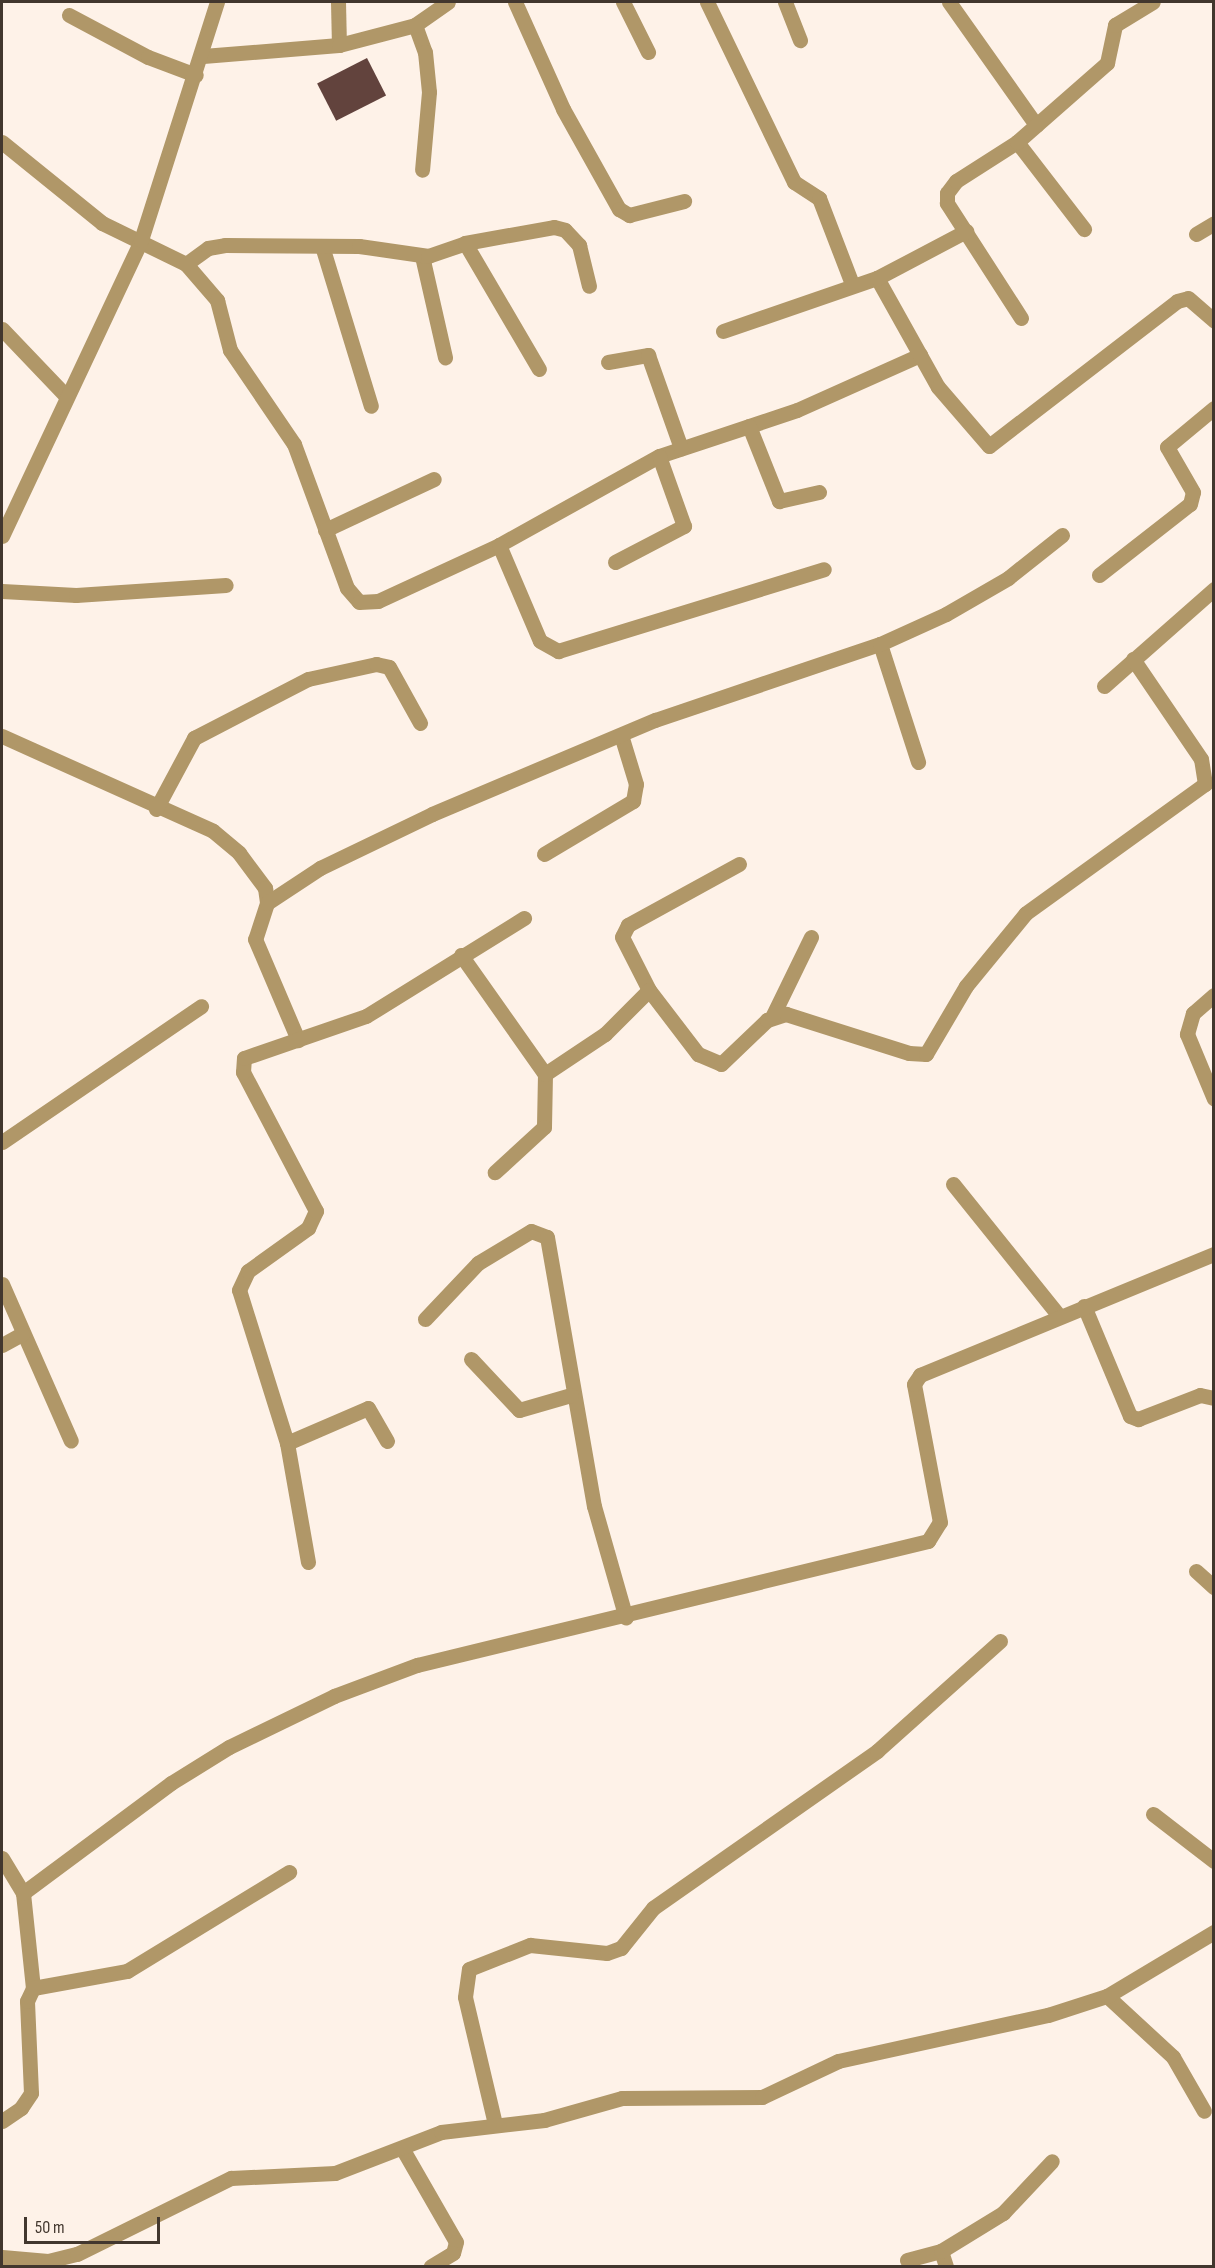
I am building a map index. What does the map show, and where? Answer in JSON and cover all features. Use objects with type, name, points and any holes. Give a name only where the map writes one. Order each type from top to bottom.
[{"type":"street","points":[[2,536],[141,240],[203,56],[217,2]]},
{"type":"street","points":[[338,2],[339,45]]},
{"type":"street","points":[[203,56],[339,45],[415,25],[448,2]]},
{"type":"street","points":[[514,2],[563,109],[619,209],[629,215],[684,201]]},
{"type":"street","points":[[623,2],[648,52]]},
{"type":"street","points":[[708,2],[794,182],[819,198],[852,284]]},
{"type":"street","points":[[785,2],[800,40]]},
{"type":"street","points":[[949,2],[1036,125]]},
{"type":"street","points":[[1021,318],[947,203],[951,186],[1017,142],[1107,63],[1116,25],[1123,17],[1154,2]]},
{"type":"street","points":[[69,15],[147,57],[196,75]]},
{"type":"street","points":[[415,25],[425,52],[429,92],[422,170]]},
{"type":"street","points":[[2,142],[102,223],[141,240],[186,264],[217,300],[230,350],[289,434],[353,599],[367,602],[499,545],[659,456],[748,426],[920,355]]},
{"type":"street","points":[[1017,142],[1084,229]]},
{"type":"street","points":[[1196,234],[1214,223]]},
{"type":"street","points":[[186,264],[215,246],[322,246],[422,256],[465,243],[565,230],[579,245],[589,286]]},
{"type":"street","points":[[723,331],[852,284],[877,278],[966,231]]},
{"type":"street","points":[[465,243],[538,369]]},
{"type":"street","points":[[322,246],[371,406]]},
{"type":"street","points":[[422,256],[445,357]]},
{"type":"street","points":[[877,278],[938,387],[989,446],[1177,301],[1188,298],[1214,321]]},
{"type":"street","points":[[2,329],[66,396]]},
{"type":"street","points":[[608,362],[648,355],[681,448]]},
{"type":"street","points":[[1099,574],[1190,504],[1193,492],[1167,447],[1214,408]]},
{"type":"street","points":[[748,426],[779,501],[819,492]]},
{"type":"street","points":[[615,562],[684,526],[659,456]]},
{"type":"street","points":[[325,530],[434,479]]},
{"type":"street","points":[[267,903],[320,868],[432,814],[621,735],[880,644],[981,596],[1062,535]]},
{"type":"street","points":[[499,545],[540,641],[558,651],[824,568]]},
{"type":"street","points":[[2,591],[76,595],[226,585]]},
{"type":"street","points":[[1104,687],[1214,589]]},
{"type":"street","points":[[880,644],[918,762]]},
{"type":"street","points":[[772,1017],[792,1015],[909,1053],[926,1054],[966,986],[1026,913],[1204,784],[1201,759],[1133,659]]},
{"type":"street","points":[[156,809],[194,738],[308,679],[376,664],[388,667],[420,723]]},
{"type":"street","points":[[544,854],[633,801],[636,784],[621,735]]},
{"type":"street","points":[[2,736],[225,840],[264,888],[267,903],[255,939],[298,1040]]},
{"type":"street","points":[[739,864],[624,930],[622,944],[649,990],[698,1054],[713,1063],[730,1059],[772,1017],[810,937]]},
{"type":"street","points":[[308,1562],[286,1443],[239,1290],[248,1271],[308,1228],[316,1211],[276,1141],[242,1063],[250,1052],[298,1040],[366,1016],[524,918]]},
{"type":"street","points":[[461,955],[545,1074],[544,1127],[495,1172]]},
{"type":"street","points":[[545,1074],[605,1034],[649,990]]},
{"type":"street","points":[[1214,995],[1193,1013],[1188,1026],[1209,1077],[1214,1099]]},
{"type":"street","points":[[2,1142],[201,1006]]},
{"type":"street","points":[[954,1184],[1059,1316]]},
{"type":"street","points":[[425,1319],[478,1263],[524,1234],[543,1233],[550,1244],[571,1395],[594,1506],[626,1618]]},
{"type":"street","points":[[23,1893],[171,1783],[293,1713],[417,1665],[626,1618],[928,1540],[940,1522],[916,1379],[1059,1316],[1214,1254]]},
{"type":"street","points":[[2,1284],[22,1334],[71,1441]]},
{"type":"street","points":[[1084,1306],[1130,1416],[1138,1419],[1200,1395],[1214,1398]]},
{"type":"street","points":[[2,1346],[22,1334]]},
{"type":"street","points":[[471,1359],[519,1410],[571,1395]]},
{"type":"street","points":[[286,1443],[368,1408],[387,1442]]},
{"type":"street","points":[[1196,1571],[1214,1587]]},
{"type":"street","points":[[495,2124],[465,1997],[463,1981],[469,1970],[530,1945],[608,1953],[621,1948],[659,1903],[877,1751],[999,1641]]},
{"type":"street","points":[[1153,1814],[1214,1861]]},
{"type":"street","points":[[2,1857],[23,1893],[33,1988],[27,2001],[31,2093],[21,2108],[2,2121]]},
{"type":"street","points":[[33,1988],[127,1971],[289,1872]]},
{"type":"street","points":[[2,2257],[48,2261],[77,2254],[231,2178],[335,2173],[441,2132],[544,2120],[622,2098],[762,2097],[838,2061],[1048,2015],[1107,1996],[1214,1932]]},
{"type":"street","points":[[1107,1996],[1173,2057],[1204,2111]]},
{"type":"street","points":[[402,2148],[456,2242],[453,2253],[430,2266]]},
{"type":"street","points":[[907,2260],[941,2251],[1003,2213],[1052,2161]]},
{"type":"street","points":[[941,2251],[946,2266]]},
{"type":"building","points":[[367,58],[386,95],[336,121],[317,83]]}]
